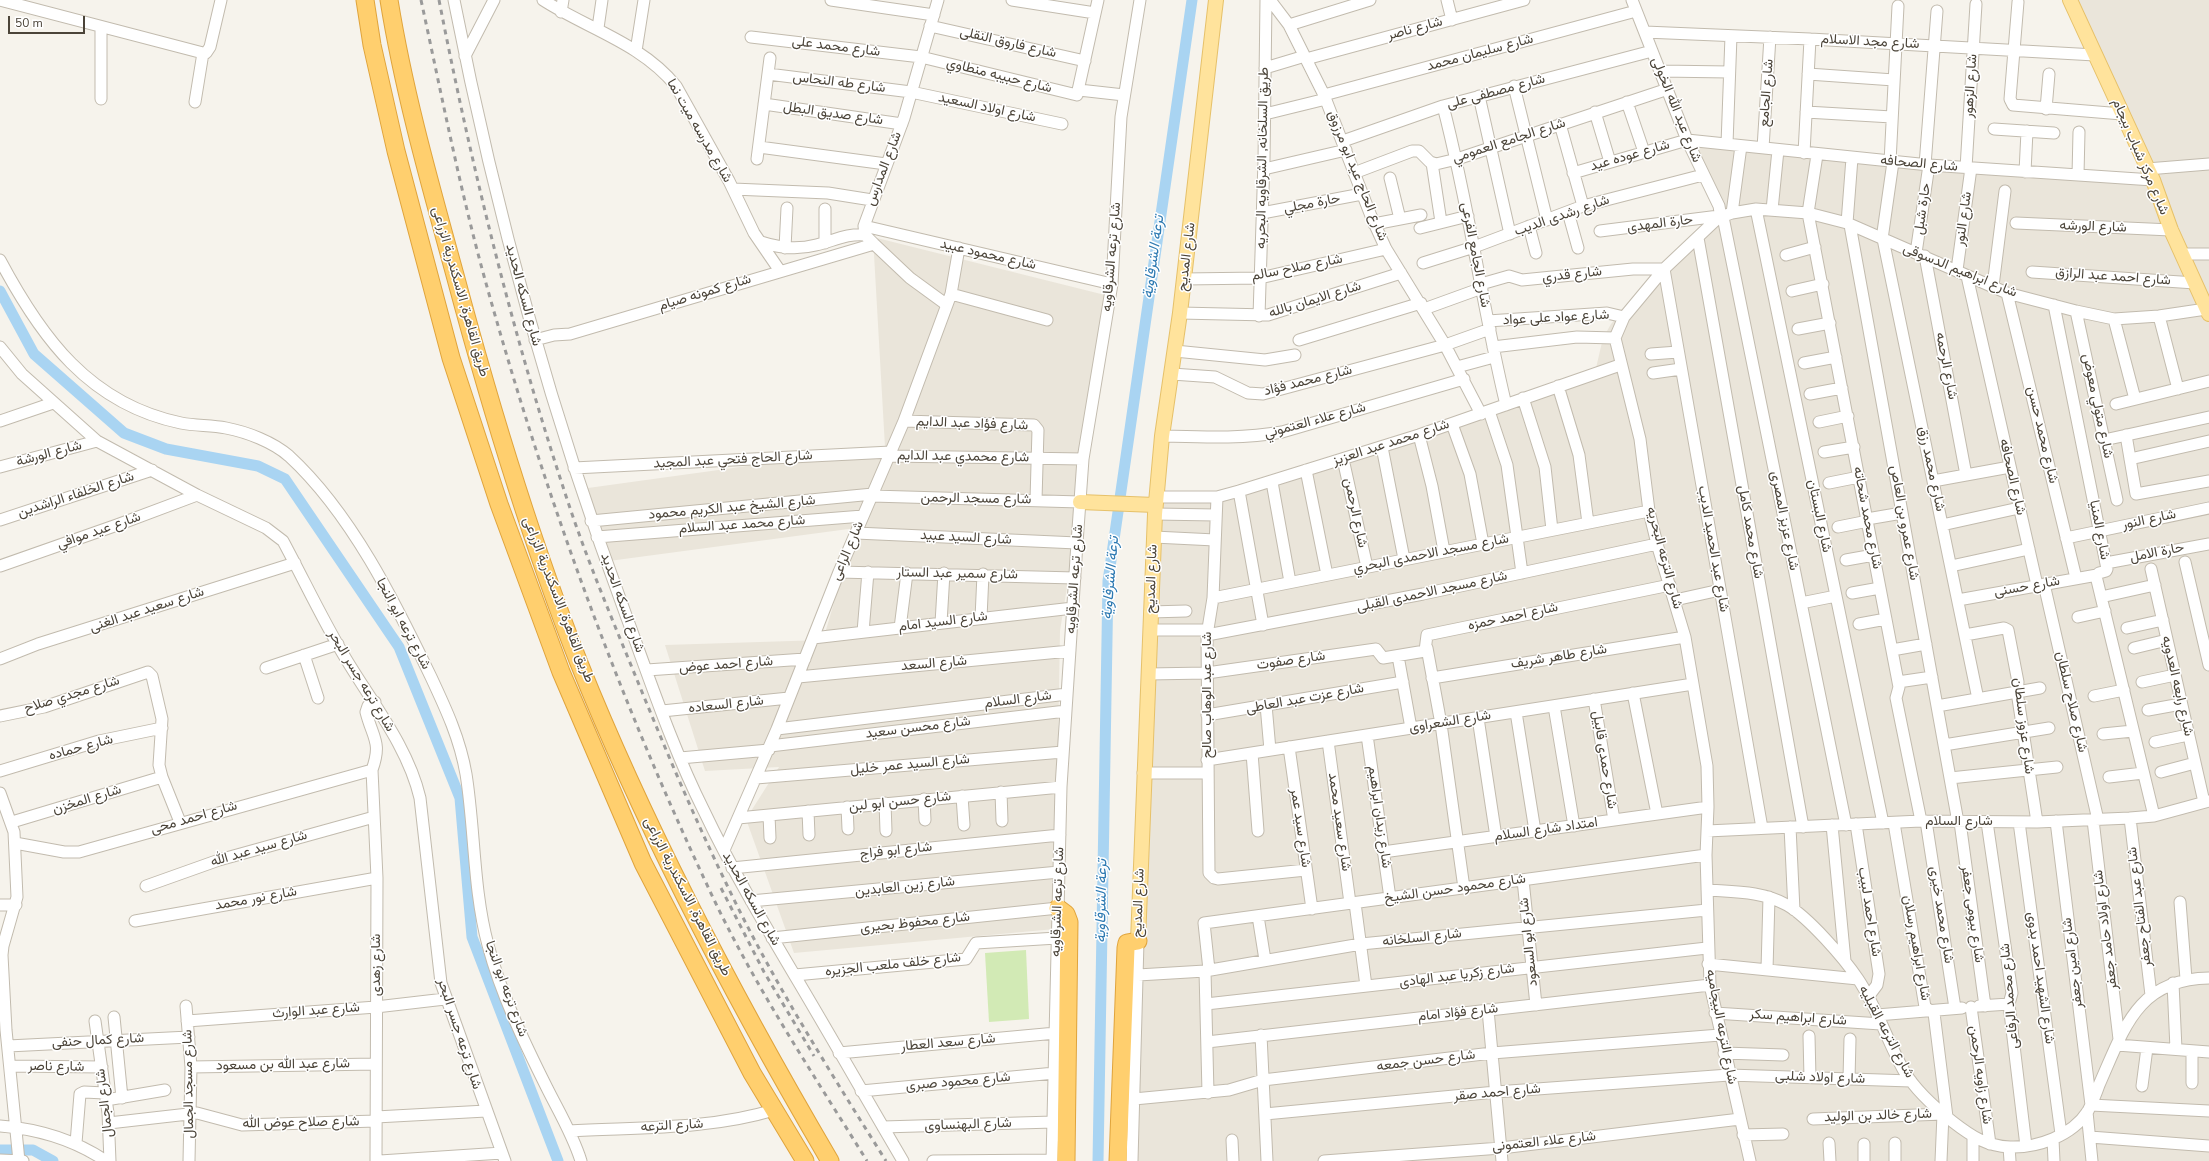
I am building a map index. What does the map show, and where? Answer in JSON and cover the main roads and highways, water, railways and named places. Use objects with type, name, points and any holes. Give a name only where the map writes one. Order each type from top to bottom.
[{"type":"highway","name":"طريق القاهرة, الاسكندرية الزراعى","points":[[365,0],[372,46],[398,159],[452,358],[501,511],[561,672],[631,837],[752,1073],[805,1161]]},
{"type":"highway","name":"طريق القاهرة, الاسكندرية الزراعى","points":[[389,0],[396,42],[419,144],[476,351],[523,507],[580,663],[662,849],[773,1063],[830,1161]]},
{"type":"highway","points":[[1057,1161],[1069,922],[1066,914],[1058,908]]},
{"type":"highway","points":[[1118,1161],[1126,948],[1127,943],[1138,941]]},
{"type":"main road","name":"شارع المديح","points":[[1138,941],[1155,505],[1162,436],[1180,313],[1216,0]]},
{"type":"main road","name":"شارع مركز شباب بيجام","points":[[2070,0],[2150,175],[2171,230],[2208,311]]},
{"type":"main road","points":[[1085,502],[1155,505]]},
{"type":"waterway","name":"ترعة الشرقاوية","points":[[1098,1161],[1108,581],[1192,0]]},
{"type":"waterway","points":[[0,291],[34,354],[124,433],[166,449],[258,466],[285,479],[399,647],[460,798],[472,937],[558,1161]]},
{"type":"waterway","points":[[0,1150],[33,1150],[53,1161]]},
{"type":"railway","points":[[421,0],[466,207],[484,276],[507,355],[556,510],[612,664],[675,815],[726,924],[784,1027],[867,1161]]},
{"type":"railway","points":[[439,0],[465,126],[511,314],[547,438],[574,521],[590,564],[655,723],[713,857],[762,955],[843,1093],[886,1161]]},
{"type":"railway","points":[[721,888],[764,972],[814,1056]]}]
